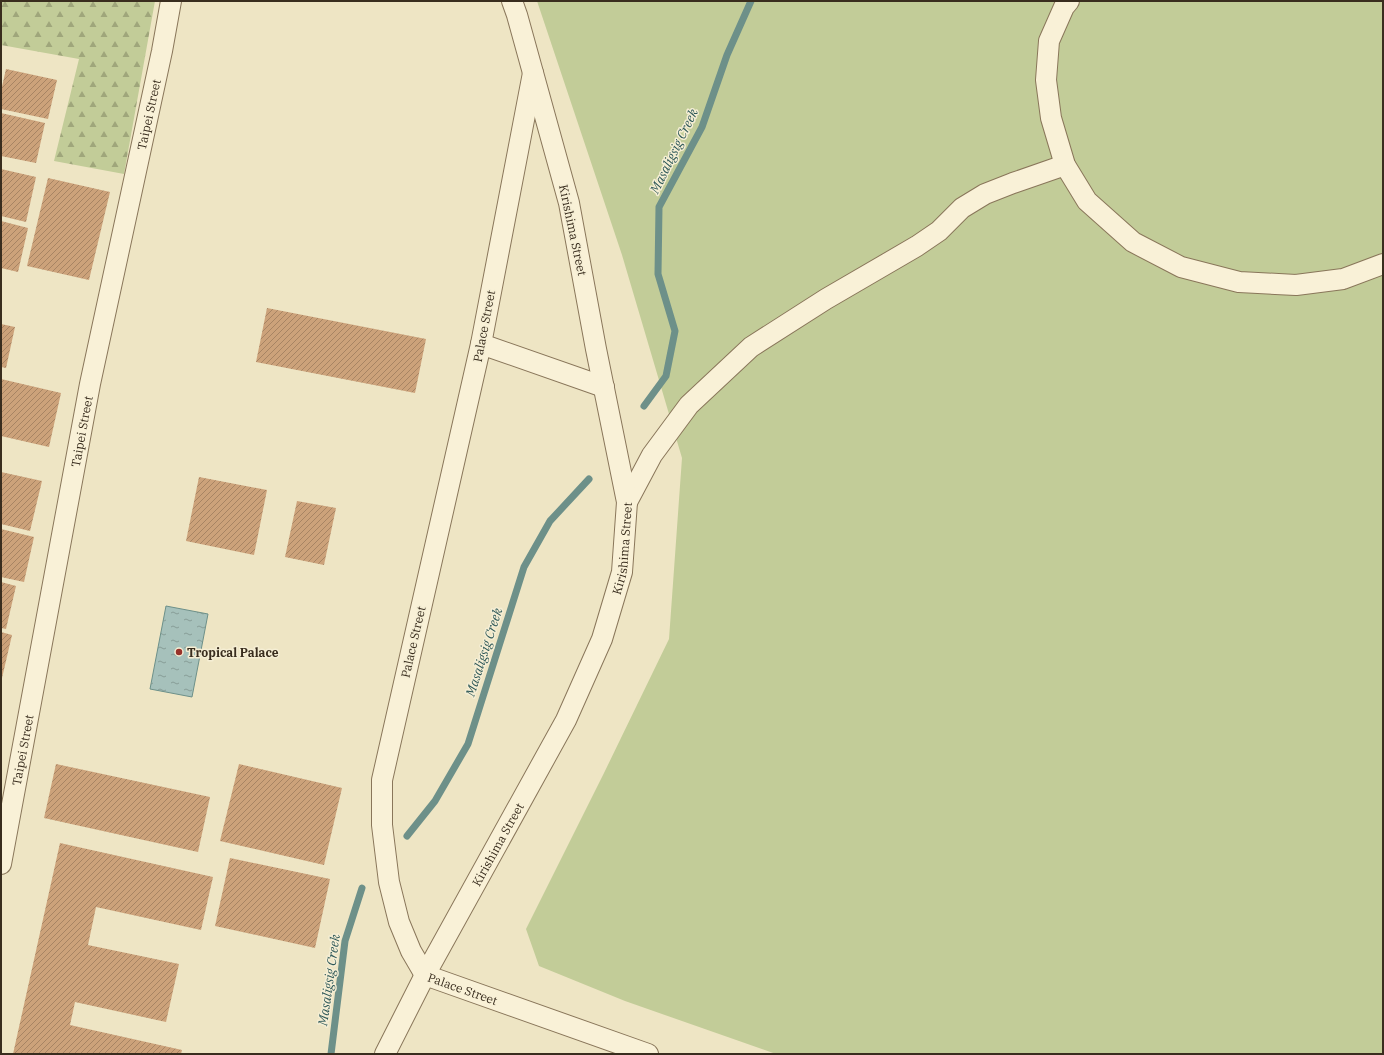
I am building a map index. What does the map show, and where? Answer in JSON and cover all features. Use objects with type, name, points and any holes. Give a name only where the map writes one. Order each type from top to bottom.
[{"type":"street","name":"Taipei Street","points":[[1,864],[90,384],[160,59],[170,1]]},
{"type":"street","name":"Kirishima Street","points":[[385,1054],[425,975],[566,720],[602,639],[622,572],[626,502],[569,203],[512,1]]},
{"type":"street","points":[[1069,1],[1064,7],[1049,41],[1046,80],[1051,118],[1065,165],[1087,201],[1133,242],[1181,267],[1239,282],[1296,285],[1343,279],[1383,264]]},
{"type":"street","name":"Palace Street","points":[[533,73],[481,344],[382,780],[382,825],[389,882],[399,922],[411,952],[425,975],[648,1054]]},
{"type":"street","points":[[626,502],[652,455],[689,406],[751,347],[826,298],[917,246],[939,231],[962,208],[985,194],[1065,165]]},
{"type":"street","points":[[481,344],[604,387]]},
{"type":"green space","points":[[1,1],[155,1],[124,174],[54,161],[79,59],[1,45]]},
{"type":"green space","points":[[537,1],[1383,1],[1383,1054],[776,1054],[625,1001],[539,966],[526,929],[669,639],[682,458],[622,255]]},
{"type":"water","name":"Tropical Palace","points":[[166,606],[208,614],[192,697],[150,689]]},
{"type":"building","points":[[6,69],[57,80],[48,119],[1,109],[1,91]]},
{"type":"building","points":[[1,113],[45,123],[36,163],[1,156]]},
{"type":"building","points":[[1,169],[36,177],[26,222],[1,216]]},
{"type":"building","points":[[48,178],[110,192],[89,280],[27,266]]},
{"type":"building","points":[[1,221],[28,228],[18,272],[1,268]]},
{"type":"building","points":[[267,308],[426,339],[415,393],[256,362]]},
{"type":"building","points":[[1,324],[15,327],[6,368],[1,367]]},
{"type":"building","points":[[1,379],[61,393],[49,447],[1,436]]},
{"type":"building","points":[[1,472],[42,481],[30,531],[1,524]]},
{"type":"building","points":[[199,477],[267,490],[254,555],[186,541]]},
{"type":"building","points":[[297,501],[336,508],[324,565],[285,557]]},
{"type":"building","points":[[1,529],[34,537],[24,582],[1,577]]},
{"type":"building","points":[[1,582],[16,586],[6,629],[1,628]]},
{"type":"building","points":[[1,632],[12,635],[2,678],[1,678]]},
{"type":"building","points":[[56,764],[210,797],[198,852],[44,818]]},
{"type":"building","points":[[239,764],[342,788],[324,865],[220,841]]},
{"type":"building","points":[[60,843],[213,877],[201,930],[96,907],[88,945],[179,964],[166,1022],[75,1002],[70,1025],[182,1050],[181,1054],[13,1054]]},
{"type":"building","points":[[230,858],[330,879],[315,948],[215,926]]},
{"type":"waterway","name":"Masaligsig Creek","points":[[644,406],[666,376],[675,331],[658,274],[659,207],[702,127],[727,55],[751,1]]},
{"type":"waterway","name":"Masaligsig Creek","points":[[407,836],[435,801],[468,744],[524,567],[550,521],[589,479]]},
{"type":"waterway","name":"Masaligsig Creek","points":[[331,1054],[345,941],[362,888]]},
{"type":"place","name":"Tropical Palace","points":[[179,652]]}]
